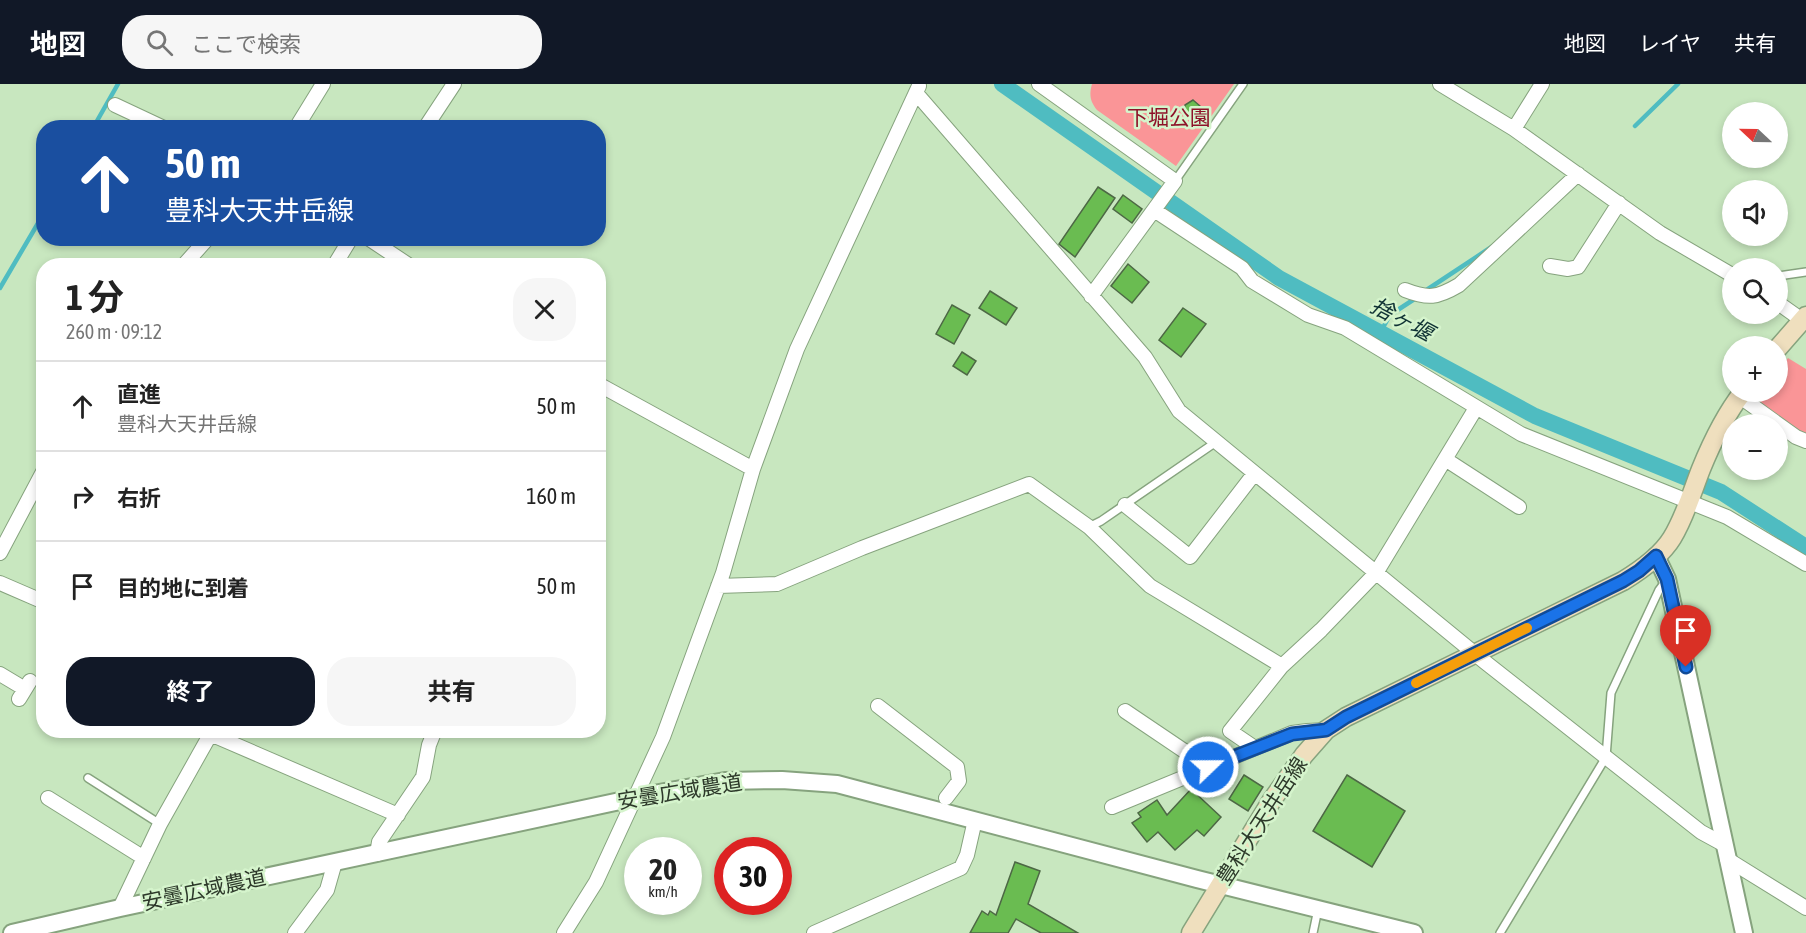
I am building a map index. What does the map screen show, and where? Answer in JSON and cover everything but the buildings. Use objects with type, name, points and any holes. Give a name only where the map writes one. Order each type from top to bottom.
[{"type":"main road","points":[[1788,336],[1804,318]]},
{"type":"main road","name":"豊科大天井岳線","points":[[1191,933],[1272,800],[1304,755],[1326,730],[1346,717],[1623,581],[1656,556],[1671,540],[1713,441],[1736,402]]},
{"type":"street","points":[[301,120],[323,84]]},
{"type":"street","points":[[434,120],[454,84]]},
{"type":"street","points":[[1039,84],[1174,184],[1092,296]]},
{"type":"street","points":[[1440,84],[1514,129],[1660,232],[1722,269]]},
{"type":"street","points":[[1514,129],[1542,84]]},
{"type":"street","points":[[564,933],[596,882],[638,797],[663,737],[718,586],[753,469],[797,349],[918,88],[1145,357],[1179,411],[1475,653],[1725,852],[1806,908]]},
{"type":"street","points":[[115,105],[147,120]]},
{"type":"street","points":[[1405,290],[1423,297],[1443,295],[1459,285],[1578,174]]},
{"type":"street","points":[[1550,266],[1568,269],[1578,267],[1619,203]]},
{"type":"street","points":[[1154,210],[1242,268],[1252,281],[1308,315],[1345,328],[1521,434],[1690,498],[1806,564]]},
{"type":"street","points":[[190,258],[201,246]]},
{"type":"street","points":[[380,246],[398,258]]},
{"type":"street","points":[[1788,309],[1804,318]]},
{"type":"street","points":[[606,388],[753,469]]},
{"type":"street","points":[[1751,402],[1806,441]]},
{"type":"street","points":[[1255,748],[1230,731],[1282,666],[1321,630],[1376,573],[1476,408]]},
{"type":"street","points":[[1445,459],[1519,507]]},
{"type":"street","points":[[1125,505],[1190,557],[1254,474]]},
{"type":"street","points":[[718,586],[777,584],[862,548],[1029,484],[1089,527],[1150,586],[1282,666]]},
{"type":"street","points":[[0,553],[36,485]]},
{"type":"street","points":[[1656,556],[1667,579],[1744,933]]},
{"type":"street","points":[[0,583],[36,599]]},
{"type":"street","points":[[0,674],[25,690]]},
{"type":"street","points":[[878,705],[957,767],[959,781],[946,798]]},
{"type":"street","points":[[1125,711],[1208,767]]},
{"type":"street","points":[[1112,807],[1292,734],[1326,730]]},
{"type":"street","points":[[120,908],[203,738]]},
{"type":"street","points":[[217,738],[398,815]]},
{"type":"street","points":[[377,854],[379,842],[423,777],[432,738]]},
{"type":"street","name":"安曇広域農道","points":[[12,933],[638,797],[725,781],[782,780],[837,784],[1414,933]]},
{"type":"street","points":[[48,798],[144,858]]},
{"type":"street","points":[[814,933],[830,930],[961,868],[967,855],[975,819]]},
{"type":"street","points":[[296,933],[327,890],[335,862]]},
{"type":"lane","points":[[1174,184],[1243,84]]},
{"type":"lane","points":[[1788,275],[1806,272]]},
{"type":"lane","points":[[1089,527],[1216,442]]},
{"type":"lane","points":[[1500,933],[1606,757],[1611,693],[1659,590],[1667,579]]},
{"type":"lane","points":[[88,778],[160,824]]},
{"type":"lane","points":[[1313,933],[1318,909]]},
{"type":"green space","name":"下堀公園","points":[[1092,84],[1234,84],[1176,166],[1097,110],[1091,98]]},
{"type":"green space","points":[[1788,358],[1806,369],[1806,435],[1788,425],[1788,414],[1773,414],[1758,402],[1788,402]]},
{"type":"waterway","points":[[98,120],[118,84]]},
{"type":"waterway","name":"捨ヶ堰","points":[[1002,84],[1279,278],[1535,416],[1721,492],[1806,547]]},
{"type":"waterway","points":[[1635,126],[1678,84]]},
{"type":"waterway","points":[[0,288],[36,227]]},
{"type":"waterway","points":[[1425,291],[1493,246]]},
{"type":"waterway","points":[[1380,333],[1390,315],[1416,298]]},
{"type":"slow traffic","points":[[1416,683],[1527,628]]},
{"type":"route","points":[[1208,767],[1292,734],[1326,730],[1346,717],[1623,581],[1656,556],[1667,579],[1686,667]]}]
